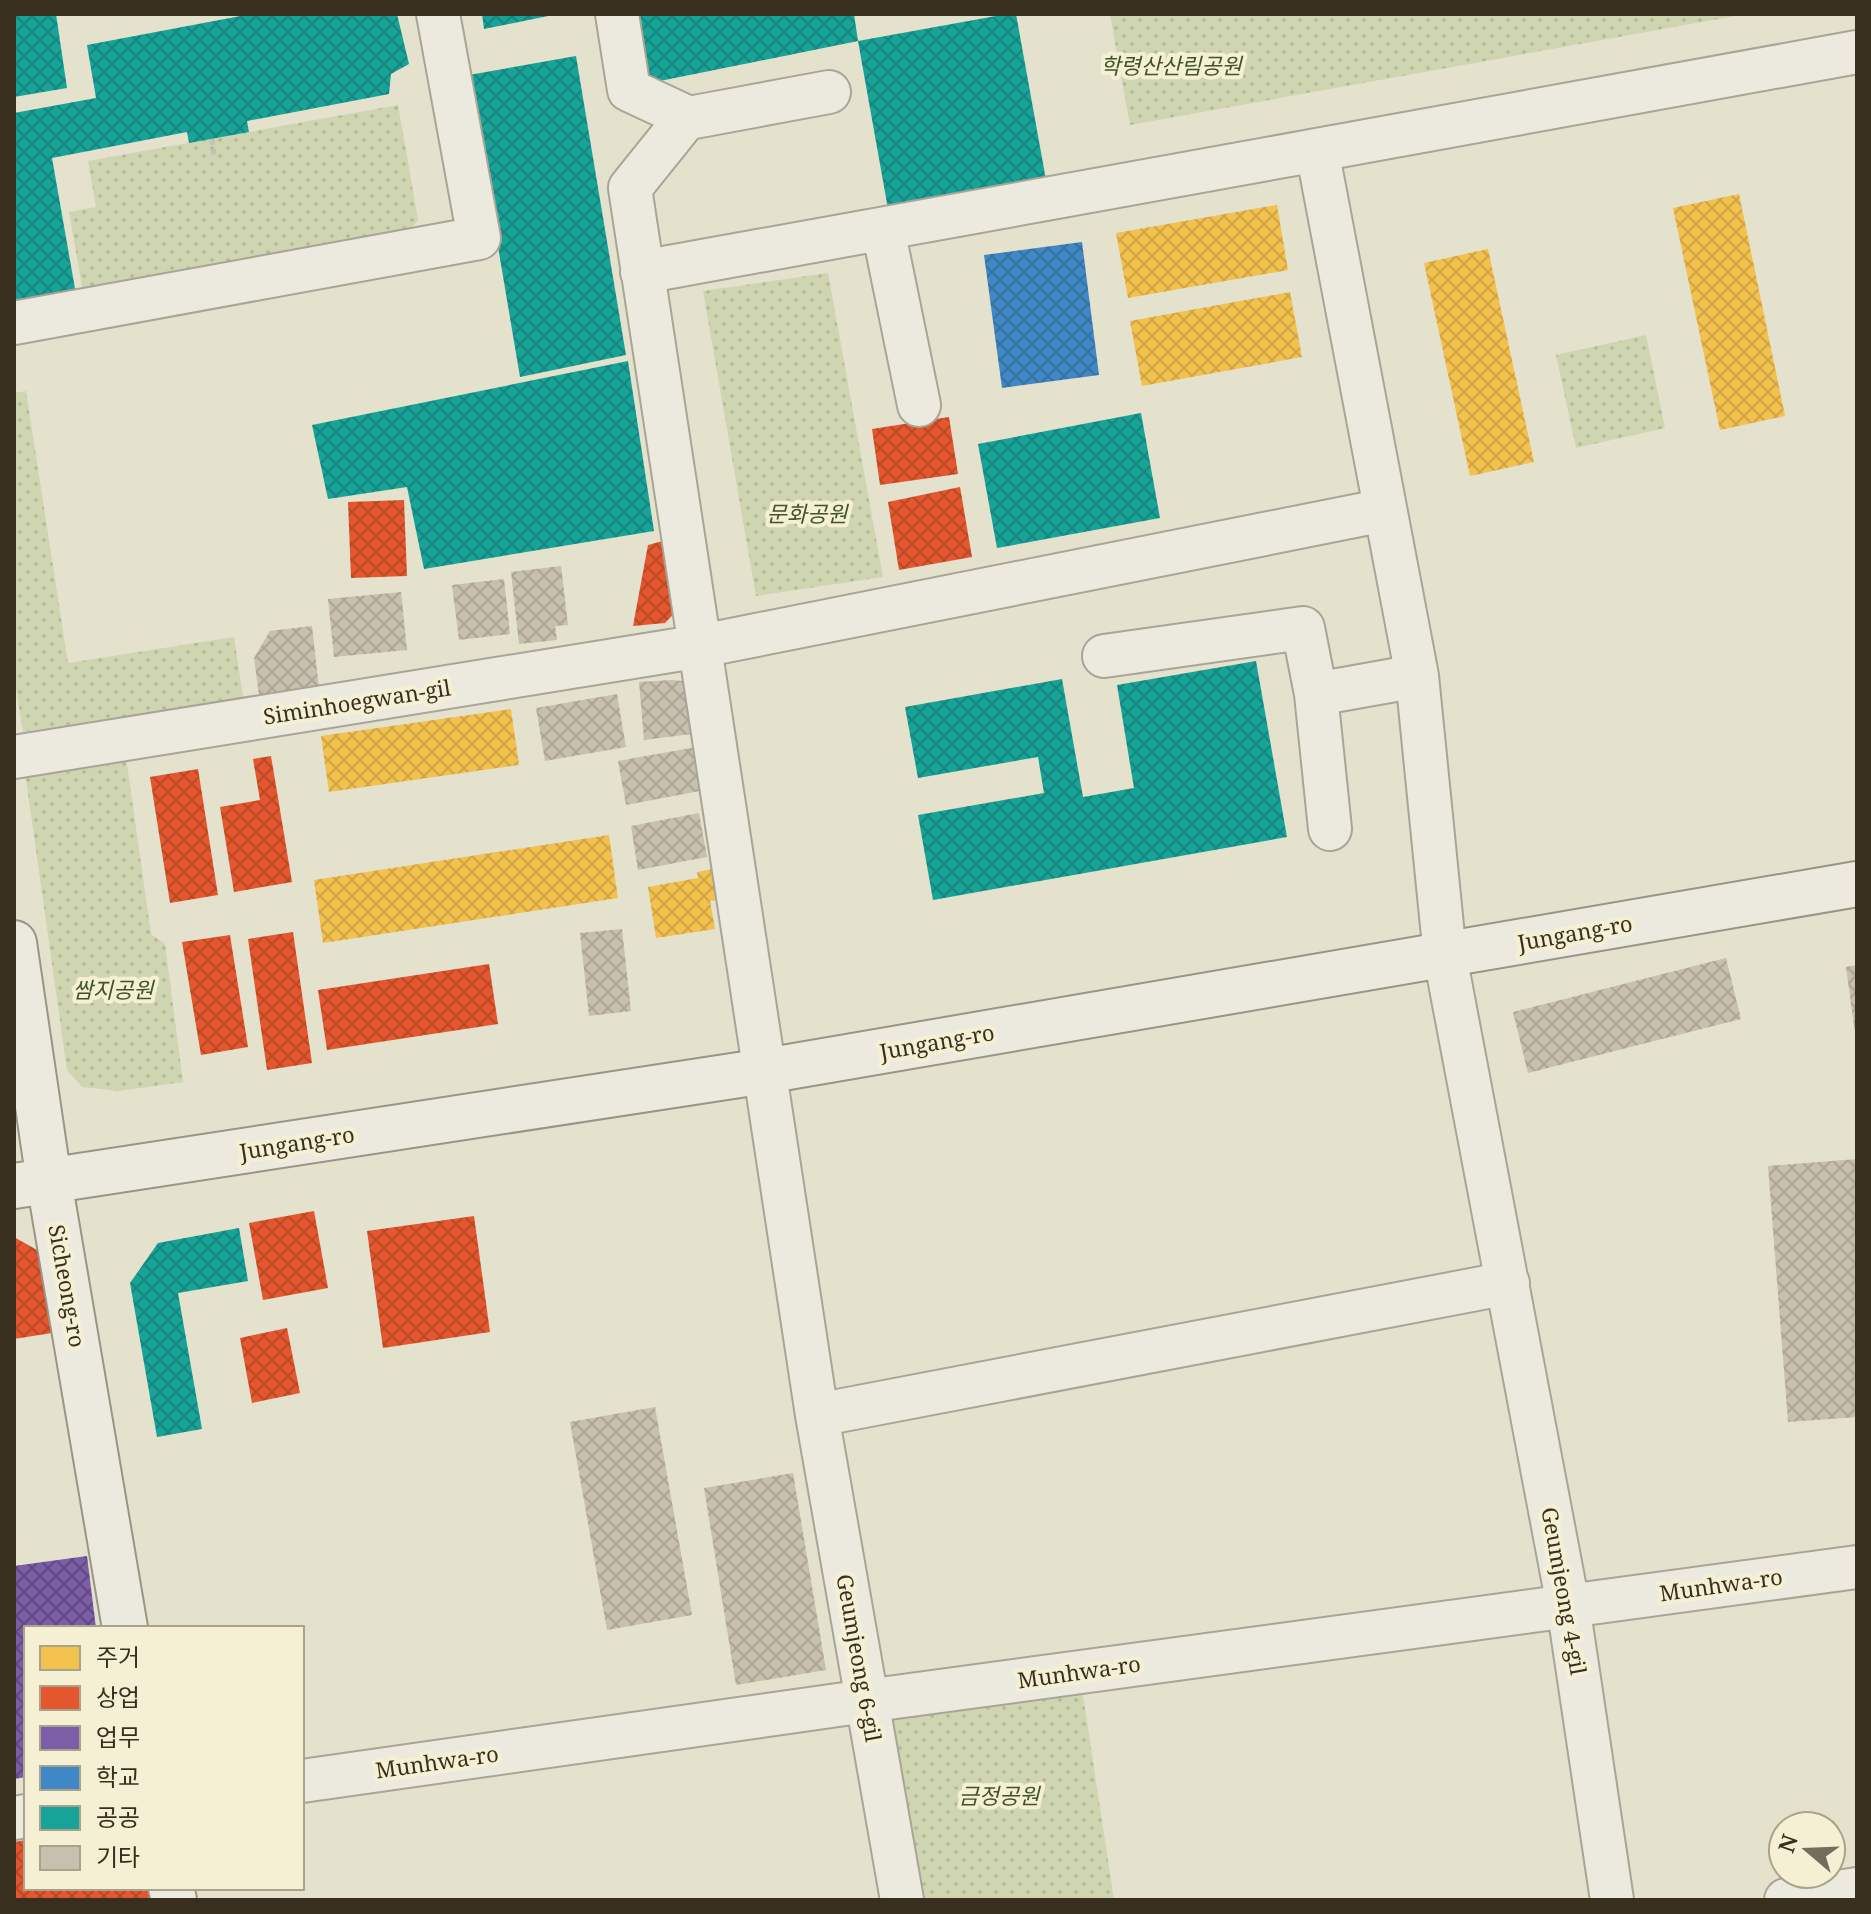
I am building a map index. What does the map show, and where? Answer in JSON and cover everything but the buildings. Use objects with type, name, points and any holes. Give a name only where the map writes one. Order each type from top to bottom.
[{"type":"main road","name":"Jungang-ro","points":[[32,1183],[765,1071],[1857,884]]},
{"type":"main road","name":"Sicheong-ro","points":[[14,943],[32,1183],[125,1626]]},
{"type":"street","points":[[14,323],[479,238],[438,14]]},
{"type":"street","points":[[617,14],[629,90],[689,118],[829,92]]},
{"type":"street","points":[[642,272],[1857,52]]},
{"type":"street","name":"Geumjeong 6-gil","points":[[689,118],[630,188],[817,1415],[902,1900]]},
{"type":"street","name":"Geumjeong 4-gil","points":[[1317,150],[1417,676],[1445,956],[1568,1605],[1612,1900]]},
{"type":"street","points":[[883,229],[919,405]]},
{"type":"street","name":"Siminhoegwan-gil","points":[[14,757],[701,646],[1385,510]]},
{"type":"street","points":[[1104,656],[1303,628],[1316,694],[1330,829]]},
{"type":"street","points":[[1316,694],[1417,676]]},
{"type":"street","points":[[817,1415],[1508,1283]]},
{"type":"street","name":"Munhwa-ro","points":[[304,1781],[1857,1567]]},
{"type":"street","points":[[1786,1900],[1857,1889]]},
{"type":"path","points":[[212,139],[214,155]]},
{"type":"green space","name":"학령산산림공원","points":[[1110,14],[1746,14],[1130,125]]},
{"type":"green space","points":[[398,105],[418,220],[401,240],[84,298],[69,212],[96,207],[88,161]]},
{"type":"green space","name":"문화공원","points":[[828,273],[883,577],[756,596],[703,291]]},
{"type":"green space","points":[[1646,335],[1665,428],[1576,448],[1556,355]]},
{"type":"green space","points":[[26,391],[68,663],[234,637],[243,697],[23,732],[14,677],[14,393]]},
{"type":"green space","name":"쌈지공원","points":[[126,757],[151,934],[165,944],[183,1082],[119,1091],[82,1087],[67,1070],[25,772]]},
{"type":"green space","name":"금정공원","points":[[1081,1682],[1114,1900],[916,1900],[887,1712]]}]
